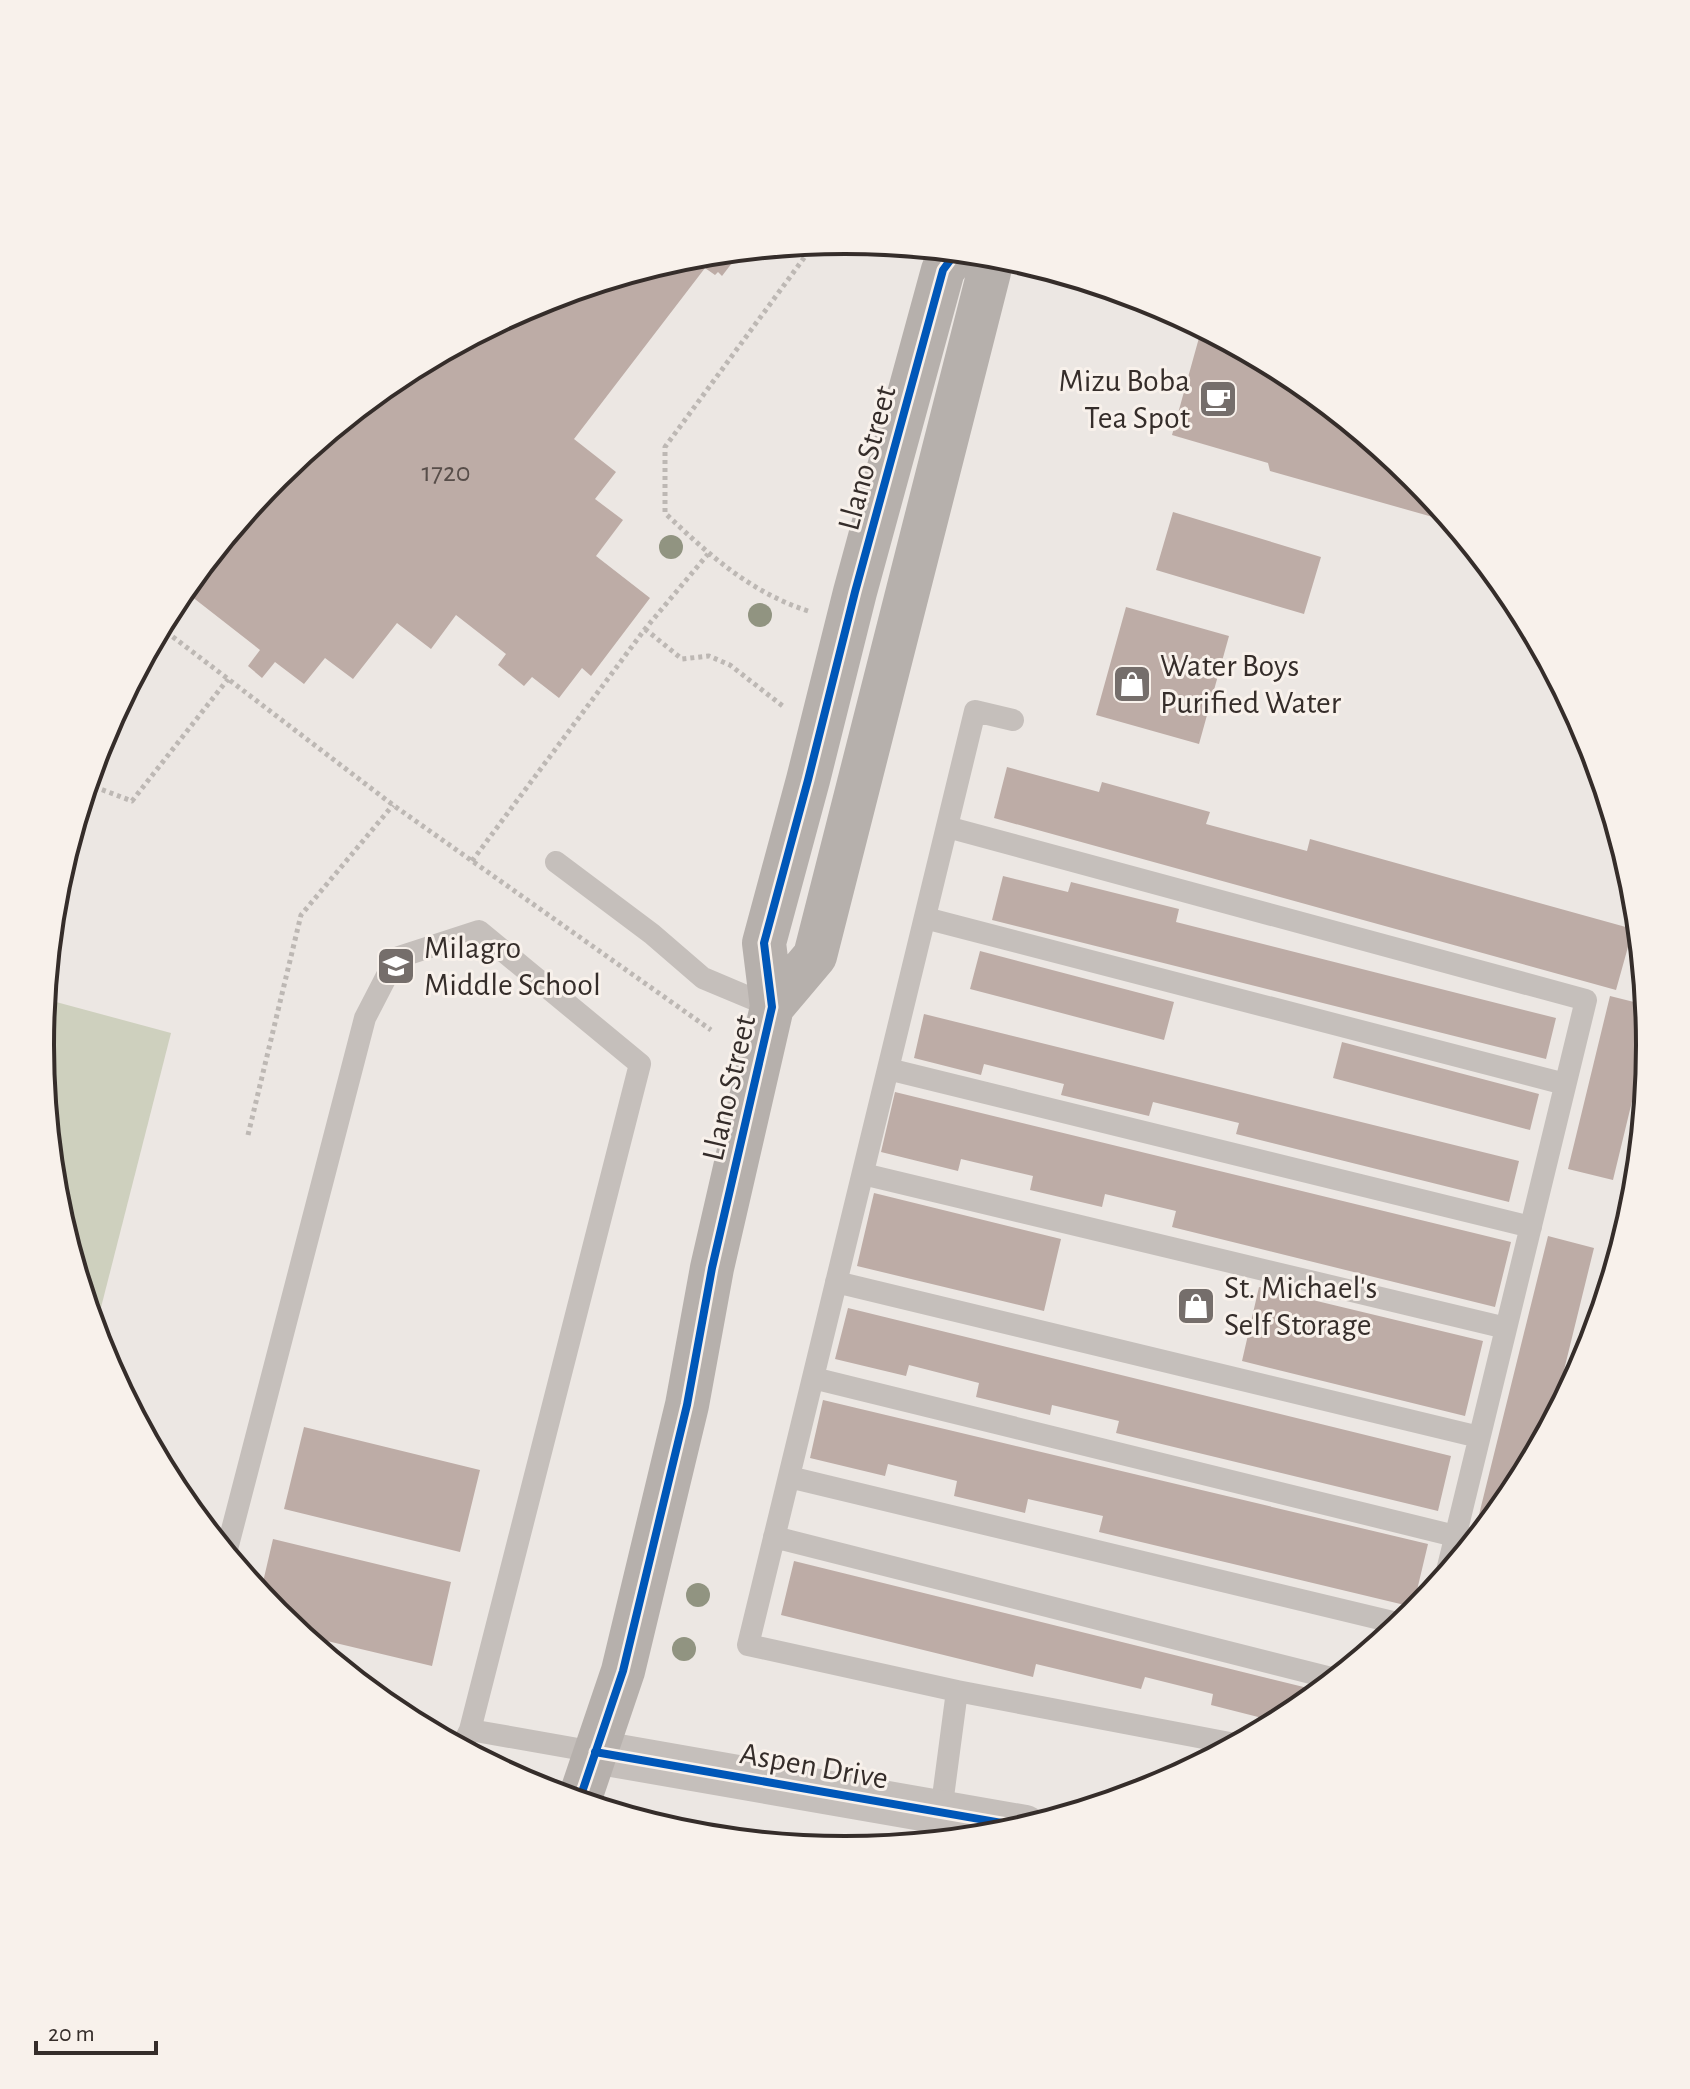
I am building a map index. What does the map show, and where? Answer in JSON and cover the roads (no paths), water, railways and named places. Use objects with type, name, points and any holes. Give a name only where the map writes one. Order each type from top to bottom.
[{"type":"street","name":"Llano Street","points":[[582,1791],[623,1671],[687,1405],[712,1268],[772,1007],[764,943],[808,780],[834,598],[943,270],[950,260]]},
{"type":"street","name":"Llano Street","points":[[772,1007],[815,956],[989,272],[987,267]]},
{"type":"street","points":[[834,598],[903,604]]},
{"type":"street","name":"Aspen Drive","points":[[595,1752],[938,1826],[963,1826]]},
{"type":"lane","points":[[1013,720],[975,711],[748,1645],[957,1691],[1219,1741]]},
{"type":"lane","points":[[947,827],[1586,1000],[1451,1552]]},
{"type":"lane","points":[[556,862],[652,934],[703,978],[772,1007]]},
{"type":"lane","points":[[925,918],[1565,1084]]},
{"type":"lane","points":[[229,1541],[365,1018],[396,958],[479,931],[640,1064],[466,1739]]},
{"type":"lane","points":[[888,1069],[1531,1227]]},
{"type":"lane","points":[[863,1174],[1506,1328]]},
{"type":"lane","points":[[836,1282],[1479,1437]]},
{"type":"lane","points":[[813,1378],[1455,1536]]},
{"type":"lane","points":[[789,1477],[1387,1621]]},
{"type":"lane","points":[[774,1537],[1322,1676]]},
{"type":"lane","points":[[938,1826],[957,1691]]},
{"type":"lane","points":[[466,1739],[595,1752]]},
{"type":"place","name":"Mizu Boba Tea Spot","points":[[1218,399]]},
{"type":"place","name":"Water Boys Purified Water","points":[[1132,684]]},
{"type":"place","name":"Milagro Middle School","points":[[396,966]]},
{"type":"place","name":"St. Michael's Self Storage","points":[[1196,1306]]}]
